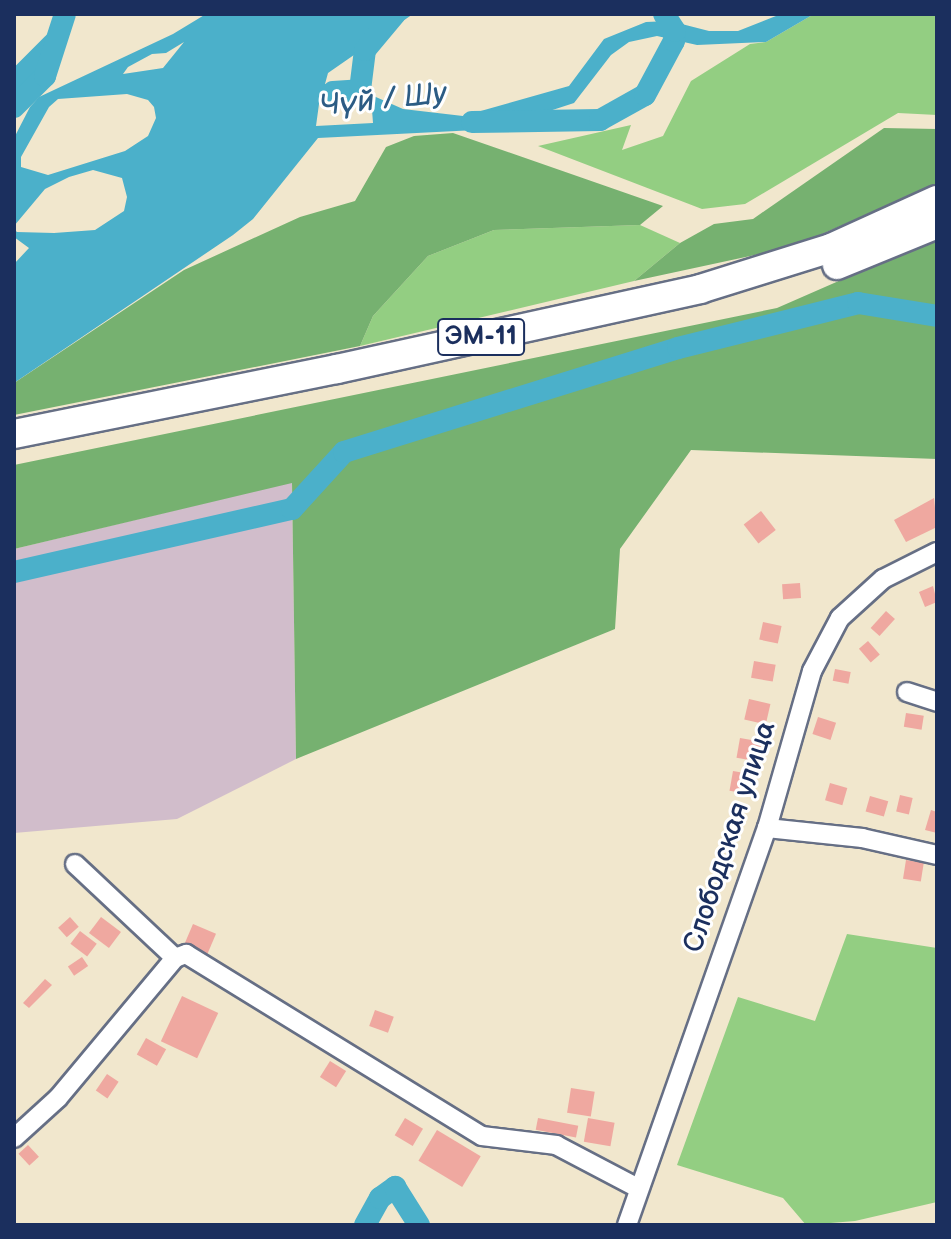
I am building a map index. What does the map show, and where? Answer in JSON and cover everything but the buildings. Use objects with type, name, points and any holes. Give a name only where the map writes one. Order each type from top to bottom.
[{"type":"highway","name":"ЭМ-11","points":[[14,434],[700,289],[831,248],[937,200]]},
{"type":"highway","name":"ЭМ-11","points":[[14,451],[710,305],[773,289],[937,224]]},
{"type":"street","name":"Слободская улица","points":[[627,1225],[767,828],[812,671],[840,618],[883,579],[937,552]]},
{"type":"street","points":[[907,692],[937,702]]},
{"type":"street","points":[[767,828],[862,838],[937,855]]},
{"type":"street","points":[[75,864],[175,958]]},
{"type":"street","points":[[14,1138],[58,1098],[175,958],[186,954],[482,1136],[556,1145],[638,1188]]},
{"type":"shaded area","points":[[292,482],[296,759],[177,819],[14,833],[14,549]]},
{"type":"green space","points":[[814,14],[937,14],[937,115],[898,113],[745,204],[702,209],[538,146],[631,125],[622,150],[663,136],[691,81],[750,44],[766,42]]},
{"type":"green space","points":[[884,128],[937,129],[937,184],[792,247],[634,281],[680,243],[714,224],[753,219]]},
{"type":"green space","points":[[453,133],[663,206],[640,225],[494,230],[428,256],[373,316],[360,346],[14,415],[14,383],[184,270],[300,217],[355,201],[386,147],[414,136]]},
{"type":"green space","points":[[640,225],[680,243],[634,281],[360,346],[373,316],[428,256],[494,230]]},
{"type":"green space","points":[[937,238],[937,459],[691,450],[620,549],[615,629],[296,759],[292,483],[14,549],[14,465],[777,308]]},
{"type":"green space","points":[[847,934],[937,948],[937,1202],[855,1221],[806,1225],[783,1198],[677,1165],[738,997],[815,1021]]},
{"type":"water","points":[[206,14],[413,14],[328,73],[325,84],[360,90],[403,109],[463,116],[569,86],[604,39],[646,22],[670,21],[709,31],[738,31],[781,14],[814,14],[766,42],[697,45],[657,36],[629,42],[611,55],[574,103],[531,117],[476,130],[318,138],[253,219],[14,383],[14,264],[29,248],[14,237],[14,229],[17,232],[54,233],[95,230],[124,211],[127,197],[122,178],[93,170],[45,189],[14,226],[14,138],[30,107],[39,97],[173,34]],"holes":[[[184,42],[163,68],[123,74],[128,67],[152,54],[166,53]],[[127,94],[148,100],[154,107],[156,118],[148,136],[125,151],[48,175],[21,167],[21,157],[49,107],[58,99]],[[333,96],[347,96],[372,110],[373,123],[316,126],[319,104]]]},
{"type":"waterway","points":[[14,107],[45,76],[65,14]]},
{"type":"waterway","name":"Чүй / Шу","points":[[333,92],[360,90],[365,50],[395,14]]},
{"type":"waterway","points":[[472,122],[600,120],[645,95],[674,41],[675,31],[664,14]]},
{"type":"waterway","points":[[14,83],[53,44]]},
{"type":"waterway","points":[[14,572],[292,509],[344,452],[678,348],[858,303],[937,316]]},
{"type":"waterway","points":[[365,1225],[380,1198],[395,1187],[419,1225]]}]
